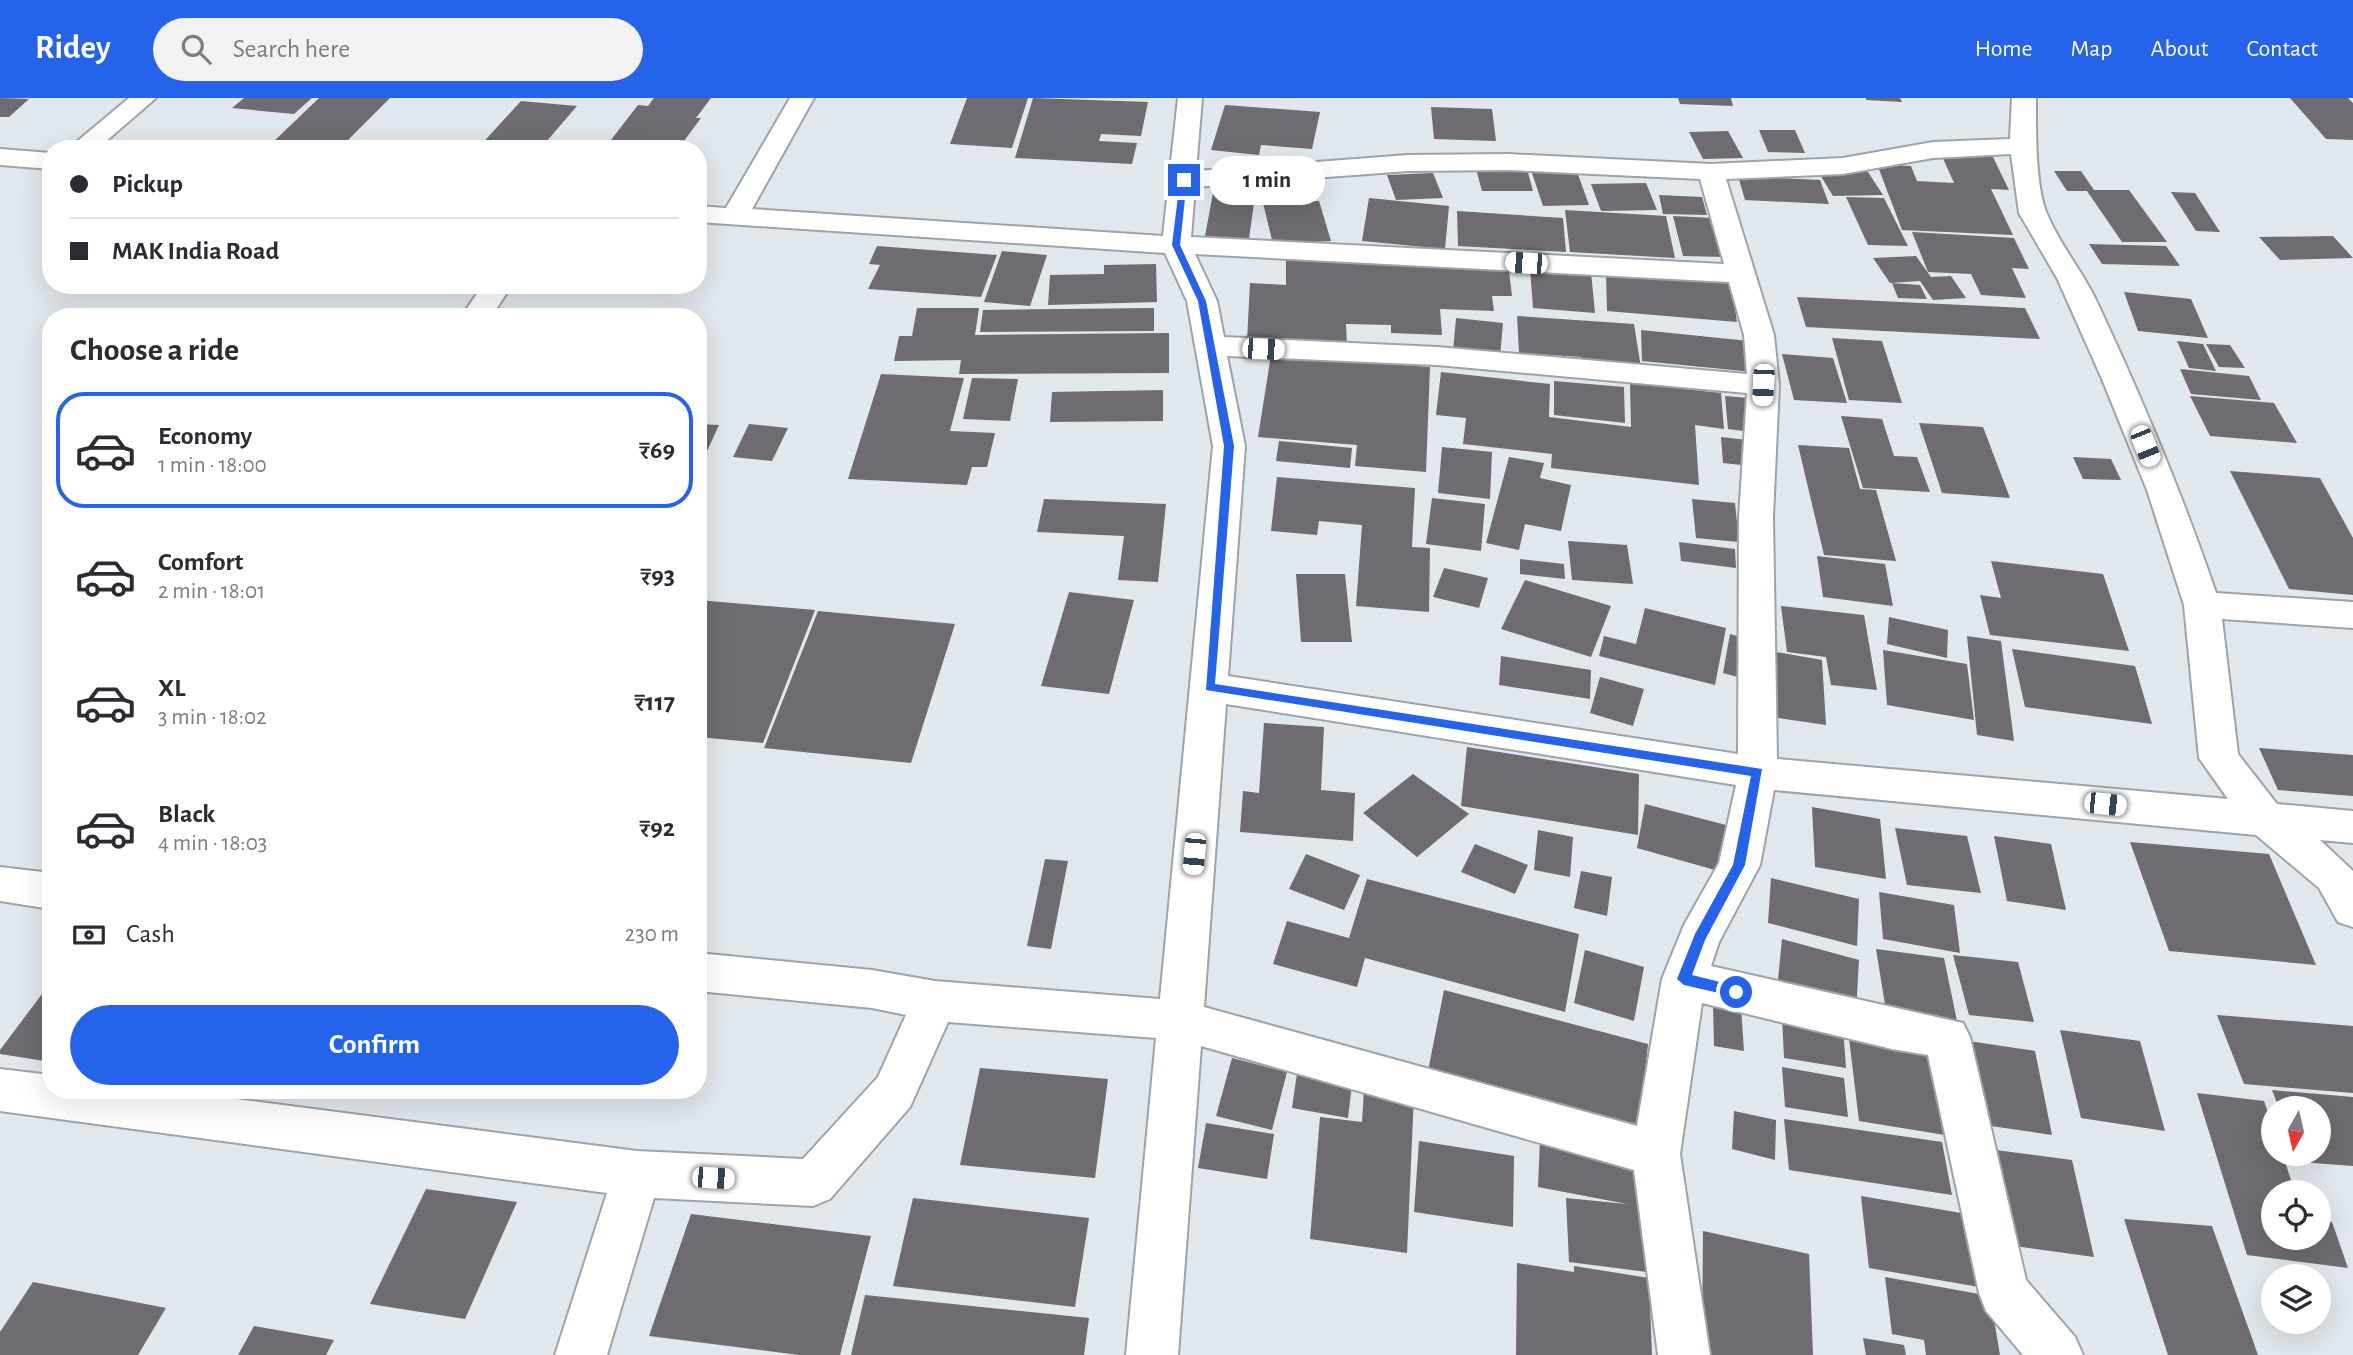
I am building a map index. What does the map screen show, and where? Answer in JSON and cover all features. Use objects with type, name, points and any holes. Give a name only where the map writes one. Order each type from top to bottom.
[{"type":"street","points":[[91,140],[144,98]]},
{"type":"street","points":[[734,217],[802,98]]},
{"type":"street","points":[[1153,1355],[1229,446],[1213,346],[1202,301],[1176,245],[1190,98]]},
{"type":"street","points":[[2024,98],[2022,146],[2032,213],[2071,278],[2118,379],[2164,490],[2202,605],[2219,758],[2266,819],[2334,876],[2353,909]]},
{"type":"street","points":[[1184,180],[1408,163],[1508,162],[1711,172],[1843,166],[1933,150],[2022,146]]},
{"type":"street","points":[[0,157],[42,160]]},
{"type":"street","points":[[1684,1355],[1656,1154],[1684,979],[1699,938],[1739,865],[1758,772],[1756,517],[1763,385],[1759,335],[1711,172]]},
{"type":"street","points":[[707,215],[1176,245],[1742,274]]},
{"type":"street","points":[[1213,346],[1437,356],[1763,385]]},
{"type":"street","points":[[2202,605],[2353,615]]},
{"type":"street","points":[[1210,687],[1758,772],[2353,827]]},
{"type":"street","points":[[0,884],[42,890]]},
{"type":"street","points":[[707,973],[872,989],[935,1001],[1179,1020],[1656,1154]]},
{"type":"street","points":[[1684,979],[1892,1029],[1947,1037],[2004,1293],[2057,1355]]},
{"type":"street","points":[[68,1099],[638,1174],[813,1184],[894,1092],[935,1001]]},
{"type":"street","points":[[0,1090],[42,1096]]},
{"type":"street","points":[[581,1355],[638,1174]]},
{"type":"building","points":[[0,98],[29,99],[9,117],[0,117]]},
{"type":"building","points":[[244,98],[312,98],[294,114],[232,108]]},
{"type":"building","points":[[319,98],[390,98],[348,140],[275,140]]},
{"type":"building","points":[[654,98],[711,98],[696,118],[701,118],[685,140],[611,140],[638,105],[648,106]]},
{"type":"building","points":[[967,98],[1028,98],[1012,148],[950,144]]},
{"type":"building","points":[[1033,98],[1148,102],[1141,136],[1101,134],[1099,141],[1137,143],[1132,164],[1015,158]]},
{"type":"building","points":[[1678,98],[1731,98],[1733,106],[1680,104]]},
{"type":"building","points":[[1900,98],[1902,102],[1866,100]]},
{"type":"building","points":[[2290,98],[2348,98],[2353,103],[2353,140],[2326,139]]},
{"type":"building","points":[[521,101],[577,106],[548,140],[485,140]]},
{"type":"building","points":[[1225,105],[1320,112],[1312,149],[1261,145],[1259,155],[1211,150]]},
{"type":"building","points":[[1431,107],[1492,109],[1496,141],[1434,139]]},
{"type":"building","points":[[1759,130],[1795,130],[1805,153],[1768,152]]},
{"type":"building","points":[[1728,131],[1743,158],[1703,159],[1689,132]]},
{"type":"building","points":[[1941,154],[1993,157],[2009,190],[1991,189],[2013,235],[1902,230],[1877,164],[1911,166],[1917,181],[1954,183]]},
{"type":"building","points":[[1575,166],[1589,205],[1543,206],[1530,167]]},
{"type":"building","points":[[1476,169],[1527,169],[1533,191],[1482,191]]},
{"type":"building","points":[[2054,171],[2081,171],[2094,190],[2129,190],[2167,242],[2122,242],[2087,191],[2067,191]]},
{"type":"building","points":[[1868,172],[1883,195],[1833,196],[1819,173]]},
{"type":"building","points":[[1433,173],[1443,198],[1396,200],[1387,175]]},
{"type":"building","points":[[1738,176],[1820,180],[1829,204],[1745,200]]},
{"type":"building","points":[[1646,183],[1657,210],[1601,211],[1591,184]]},
{"type":"building","points":[[2171,192],[2195,193],[2220,232],[2196,231]]},
{"type":"building","points":[[1213,193],[1255,196],[1249,239],[1205,236]]},
{"type":"building","points":[[1659,195],[1702,197],[1707,215],[1663,214]]},
{"type":"building","points":[[1846,197],[1884,198],[1908,246],[1868,245]]},
{"type":"building","points":[[1369,198],[1449,206],[1445,249],[1362,241]]},
{"type":"building","points":[[1319,201],[1331,241],[1273,244],[1263,203]]},
{"type":"building","points":[[1565,210],[1666,216],[1675,258],[1570,252]]},
{"type":"building","points":[[1457,211],[1563,218],[1566,252],[1458,246]]},
{"type":"building","points":[[1673,216],[1714,218],[1724,257],[1683,256]]},
{"type":"building","points":[[1912,232],[2014,238],[2029,269],[2012,268],[2026,298],[1981,295],[1971,274],[1928,272]]},
{"type":"building","points":[[2333,236],[2353,258],[2280,260],[2259,237]]},
{"type":"building","points":[[2089,244],[2166,246],[2180,266],[2102,264]]},
{"type":"building","points":[[877,246],[997,255],[981,297],[868,289],[880,265],[869,264]]},
{"type":"building","points":[[1002,251],[1047,255],[1030,306],[984,302]]},
{"type":"building","points":[[1286,256],[1508,263],[1512,296],[1492,296],[1494,311],[1440,309],[1442,335],[1391,333],[1391,325],[1346,324],[1347,345],[1247,341],[1250,283],[1286,285]]},
{"type":"building","points":[[1916,256],[1931,277],[1951,276],[1966,298],[1933,300],[1920,281],[1890,283],[1873,258]]},
{"type":"building","points":[[1156,264],[1157,302],[1048,305],[1050,275],[1104,274],[1104,265]]},
{"type":"building","points":[[1530,268],[1591,272],[1595,313],[1533,308]]},
{"type":"building","points":[[1606,271],[1731,281],[1737,322],[1607,311]]},
{"type":"building","points":[[1892,283],[1920,285],[1927,299],[1898,298]]},
{"type":"building","points":[[2124,292],[2191,299],[2208,338],[2138,331]]},
{"type":"building","points":[[1797,297],[2025,308],[2040,339],[1806,327]]},
{"type":"building","points":[[917,308],[979,308],[975,335],[1169,333],[1169,373],[959,374],[961,360],[894,361],[899,336],[912,336]]},
{"type":"building","points":[[1154,308],[1154,331],[980,332],[983,310]]},
{"type":"building","points":[[1517,316],[1634,324],[1641,368],[1582,364],[1581,357],[1519,353]]},
{"type":"building","points":[[1456,318],[1503,323],[1500,357],[1453,352]]},
{"type":"building","points":[[1641,330],[1749,341],[1753,372],[1642,361]]},
{"type":"building","points":[[1832,338],[1882,341],[1902,403],[1849,400]]},
{"type":"building","points":[[2177,341],[2203,344],[2216,371],[2189,368]]},
{"type":"building","points":[[2206,344],[2230,345],[2245,368],[2219,367]]},
{"type":"building","points":[[1782,354],[1833,358],[1847,403],[1794,400]]},
{"type":"building","points":[[1271,355],[1430,367],[1426,472],[1355,466],[1357,445],[1258,437]]},
{"type":"building","points":[[2180,369],[2249,376],[2261,400],[2191,394]]},
{"type":"building","points":[[1441,372],[1550,384],[1549,417],[1631,427],[1630,383],[1721,393],[1724,429],[1695,425],[1699,485],[1551,468],[1552,454],[1463,444],[1466,418],[1436,415]]},
{"type":"building","points":[[881,374],[964,378],[950,431],[995,433],[987,467],[972,467],[967,485],[848,479]]},
{"type":"building","points":[[972,378],[1018,379],[1010,421],[963,419]]},
{"type":"building","points":[[1554,381],[1624,387],[1625,423],[1554,415]]},
{"type":"building","points":[[1163,390],[1163,421],[1050,422],[1052,392]]},
{"type":"building","points":[[1725,396],[1749,398],[1752,432],[1728,429]]},
{"type":"building","points":[[2190,396],[2274,403],[2297,443],[2210,436]]},
{"type":"building","points":[[1841,416],[1882,419],[1894,456],[1917,457],[1930,492],[1863,488]]},
{"type":"building","points":[[1919,423],[1983,427],[2010,498],[1942,493]]},
{"type":"building","points":[[707,424],[719,425],[707,451]]},
{"type":"building","points":[[749,424],[788,428],[772,461],[733,457]]},
{"type":"building","points":[[1721,437],[1748,440],[1751,466],[1723,463]]},
{"type":"building","points":[[1279,441],[1352,448],[1350,468],[1276,461]]},
{"type":"building","points":[[1798,445],[1849,448],[1860,489],[1876,490],[1896,561],[1824,555]]},
{"type":"building","points":[[1442,447],[1492,452],[1490,499],[1438,493]]},
{"type":"building","points":[[1509,457],[1544,463],[1540,478],[1571,485],[1561,531],[1525,524],[1519,550],[1486,543]]},
{"type":"building","points":[[2073,457],[2111,459],[2121,480],[2083,479]]},
{"type":"building","points":[[2230,471],[2320,478],[2353,538],[2353,595],[2289,589]]},
{"type":"building","points":[[1277,477],[1415,488],[1412,547],[1430,548],[1429,612],[1356,606],[1362,525],[1319,521],[1317,535],[1271,531]]},
{"type":"building","points":[[1432,498],[1485,504],[1481,551],[1426,544]]},
{"type":"building","points":[[1044,499],[1166,504],[1158,582],[1118,580],[1124,536],[1037,532]]},
{"type":"building","points":[[1692,499],[1735,503],[1739,542],[1696,538]]},
{"type":"building","points":[[1568,541],[1627,545],[1633,584],[1572,580]]},
{"type":"building","points":[[1679,542],[1735,549],[1736,568],[1681,561]]},
{"type":"building","points":[[1817,556],[1885,564],[1893,606],[1823,597]]},
{"type":"building","points":[[1520,559],[1564,564],[1565,579],[1520,574]]},
{"type":"building","points":[[1991,561],[2103,574],[2129,651],[1990,635],[1980,595],[2001,598]]},
{"type":"building","points":[[1444,568],[1488,578],[1479,608],[1433,597]]},
{"type":"building","points":[[1296,574],[1345,574],[1352,642],[1301,642]]},
{"type":"building","points":[[1525,580],[1611,606],[1591,657],[1501,629]]},
{"type":"building","points":[[1069,592],[1134,600],[1109,694],[1041,686]]},
{"type":"building","points":[[707,601],[815,610],[763,743],[707,738]]},
{"type":"building","points":[[1781,606],[1864,615],[1877,690],[1831,685],[1826,657],[1787,652]]},
{"type":"building","points":[[1645,608],[1726,628],[1715,685],[1599,656],[1604,636],[1636,644]]},
{"type":"building","points":[[818,611],[955,624],[911,763],[764,748]]},
{"type":"building","points":[[1889,617],[1948,630],[1947,658],[1887,644]]},
{"type":"building","points":[[1730,634],[1755,641],[1748,680],[1723,673]]},
{"type":"building","points":[[1967,636],[2001,641],[2014,741],[1977,735]]},
{"type":"building","points":[[2012,649],[2135,666],[2152,724],[2025,707]]},
{"type":"building","points":[[1883,650],[1967,664],[1974,720],[1887,705]]},
{"type":"building","points":[[1776,652],[1822,660],[1826,725],[1778,718]]},
{"type":"building","points":[[1501,656],[1591,670],[1590,699],[1499,685]]},
{"type":"building","points":[[1600,677],[1644,689],[1633,726],[1590,713]]},
{"type":"building","points":[[1264,723],[1324,727],[1321,790],[1355,793],[1353,841],[1240,832],[1243,791],[1259,793]]},
{"type":"building","points":[[1467,747],[1639,774],[1638,835],[1461,806]]},
{"type":"building","points":[[2259,748],[2353,755],[2353,796],[2278,790]]},
{"type":"building","points":[[1413,774],[1469,814],[1417,857],[1363,813]]},
{"type":"building","points":[[1645,804],[1730,826],[1722,872],[1637,848]]},
{"type":"building","points":[[1812,807],[1880,819],[1886,879],[1815,867]]},
{"type":"building","points":[[1895,828],[1967,836],[1981,893],[1907,885]]},
{"type":"building","points":[[1538,830],[1573,837],[1570,877],[1534,870]]},
{"type":"building","points":[[1994,836],[2051,844],[2066,910],[2007,901]]},
{"type":"building","points":[[2130,842],[2269,854],[2316,965],[2169,951]]},
{"type":"building","points":[[1475,844],[1528,865],[1515,894],[1461,872]]},
{"type":"building","points":[[1306,854],[1360,875],[1344,910],[1289,889]]},
{"type":"building","points":[[1045,859],[1068,861],[1051,949],[1027,946]]},
{"type":"building","points":[[1581,871],[1612,877],[1607,916],[1574,908]]},
{"type":"building","points":[[1771,878],[1859,899],[1857,946],[1768,923]]},
{"type":"building","points":[[1367,879],[1579,934],[1565,1012],[1365,958],[1357,987],[1273,964],[1287,921],[1349,938]]},
{"type":"building","points":[[1879,892],[1954,905],[1960,953],[1883,939]]},
{"type":"building","points":[[1782,939],[1859,960],[1856,1012],[1777,990]]},
{"type":"building","points":[[1876,949],[1944,958],[1958,1026],[1887,1017]]},
{"type":"building","points":[[1585,950],[1644,967],[1634,1021],[1574,1003]]},
{"type":"building","points":[[1953,955],[2018,962],[2034,1022],[1969,1015]]},
{"type":"building","points":[[1444,990],[1648,1044],[1640,1125],[1428,1071]]},
{"type":"building","points":[[42,994],[42,1061],[0,1054],[0,1050]]},
{"type":"building","points":[[1713,1003],[1741,1007],[1744,1051],[1714,1046]]},
{"type":"building","points":[[2217,1015],[2353,1026],[2353,1093],[2244,1084]]},
{"type":"building","points":[[1782,1016],[1843,1027],[1846,1068],[1784,1058]]},
{"type":"building","points":[[1848,1030],[1936,1043],[1951,1136],[1859,1121]]},
{"type":"building","points":[[2060,1030],[2140,1041],[2165,1131],[2081,1118]]},
{"type":"building","points":[[1962,1040],[2035,1051],[2052,1135],[1977,1124]]},
{"type":"building","points":[[1232,1058],[1287,1072],[1272,1130],[1216,1116]]},
{"type":"building","points":[[1298,1066],[1353,1076],[1348,1118],[1292,1108]]},
{"type":"building","points":[[1782,1067],[1844,1078],[1848,1117],[1785,1107]]},
{"type":"building","points":[[980,1068],[1108,1079],[1095,1178],[960,1165]]},
{"type":"building","points":[[1364,1089],[1414,1095],[1407,1253],[1310,1239],[1320,1117],[1362,1122]]},
{"type":"building","points":[[2272,1090],[2353,1097],[2353,1166],[2331,1164],[2331,1096],[2274,1096]]},
{"type":"building","points":[[2197,1093],[2261,1101],[2261,1166],[2286,1166],[2291,1180],[2261,1180],[2261,1250],[2331,1250],[2332,1222],[2348,1268],[2247,1255]]},
{"type":"building","points":[[1734,1111],[1776,1120],[1775,1160],[1732,1149]]},
{"type":"building","points":[[1784,1119],[1942,1142],[1952,1195],[1789,1170]]},
{"type":"building","points":[[1206,1123],[1274,1134],[1267,1179],[1198,1168]]},
{"type":"building","points":[[1540,1139],[1641,1157],[1655,1273],[1569,1262],[1566,1198],[1627,1204],[1538,1187]]},
{"type":"building","points":[[1419,1141],[1514,1156],[1513,1227],[1414,1212]]},
{"type":"building","points":[[1988,1149],[2072,1160],[2094,1257],[2007,1245]]},
{"type":"building","points":[[426,1189],[517,1202],[465,1319],[370,1304]]},
{"type":"building","points":[[1861,1196],[1973,1215],[1985,1288],[1869,1268]]},
{"type":"building","points":[[913,1198],[1089,1218],[1075,1307],[893,1286]]},
{"type":"building","points":[[691,1214],[871,1236],[840,1355],[799,1355],[649,1336]]},
{"type":"building","points":[[2124,1219],[2212,1226],[2258,1355],[2168,1355]]},
{"type":"building","points":[[1703,1231],[1809,1254],[1813,1355],[1702,1355]]},
{"type":"building","points":[[1517,1263],[1574,1272],[1574,1266],[1649,1278],[1652,1355],[1516,1355]]},
{"type":"building","points":[[1885,1277],[1990,1296],[2000,1355],[1926,1355],[1924,1340],[1892,1334]]},
{"type":"building","points":[[33,1282],[166,1308],[138,1355],[0,1355],[0,1332]]},
{"type":"building","points":[[865,1295],[1089,1318],[1084,1355],[851,1355]]},
{"type":"building","points":[[254,1326],[334,1340],[326,1355],[238,1355]]},
{"type":"building","points":[[1863,1338],[1904,1345],[1906,1355],[1866,1355]]},
{"type":"route","points":[[1184,180],[1176,245],[1202,301],[1213,346],[1229,446],[1210,687],[1758,772],[1739,865],[1699,938],[1684,979],[1736,992]]}]
